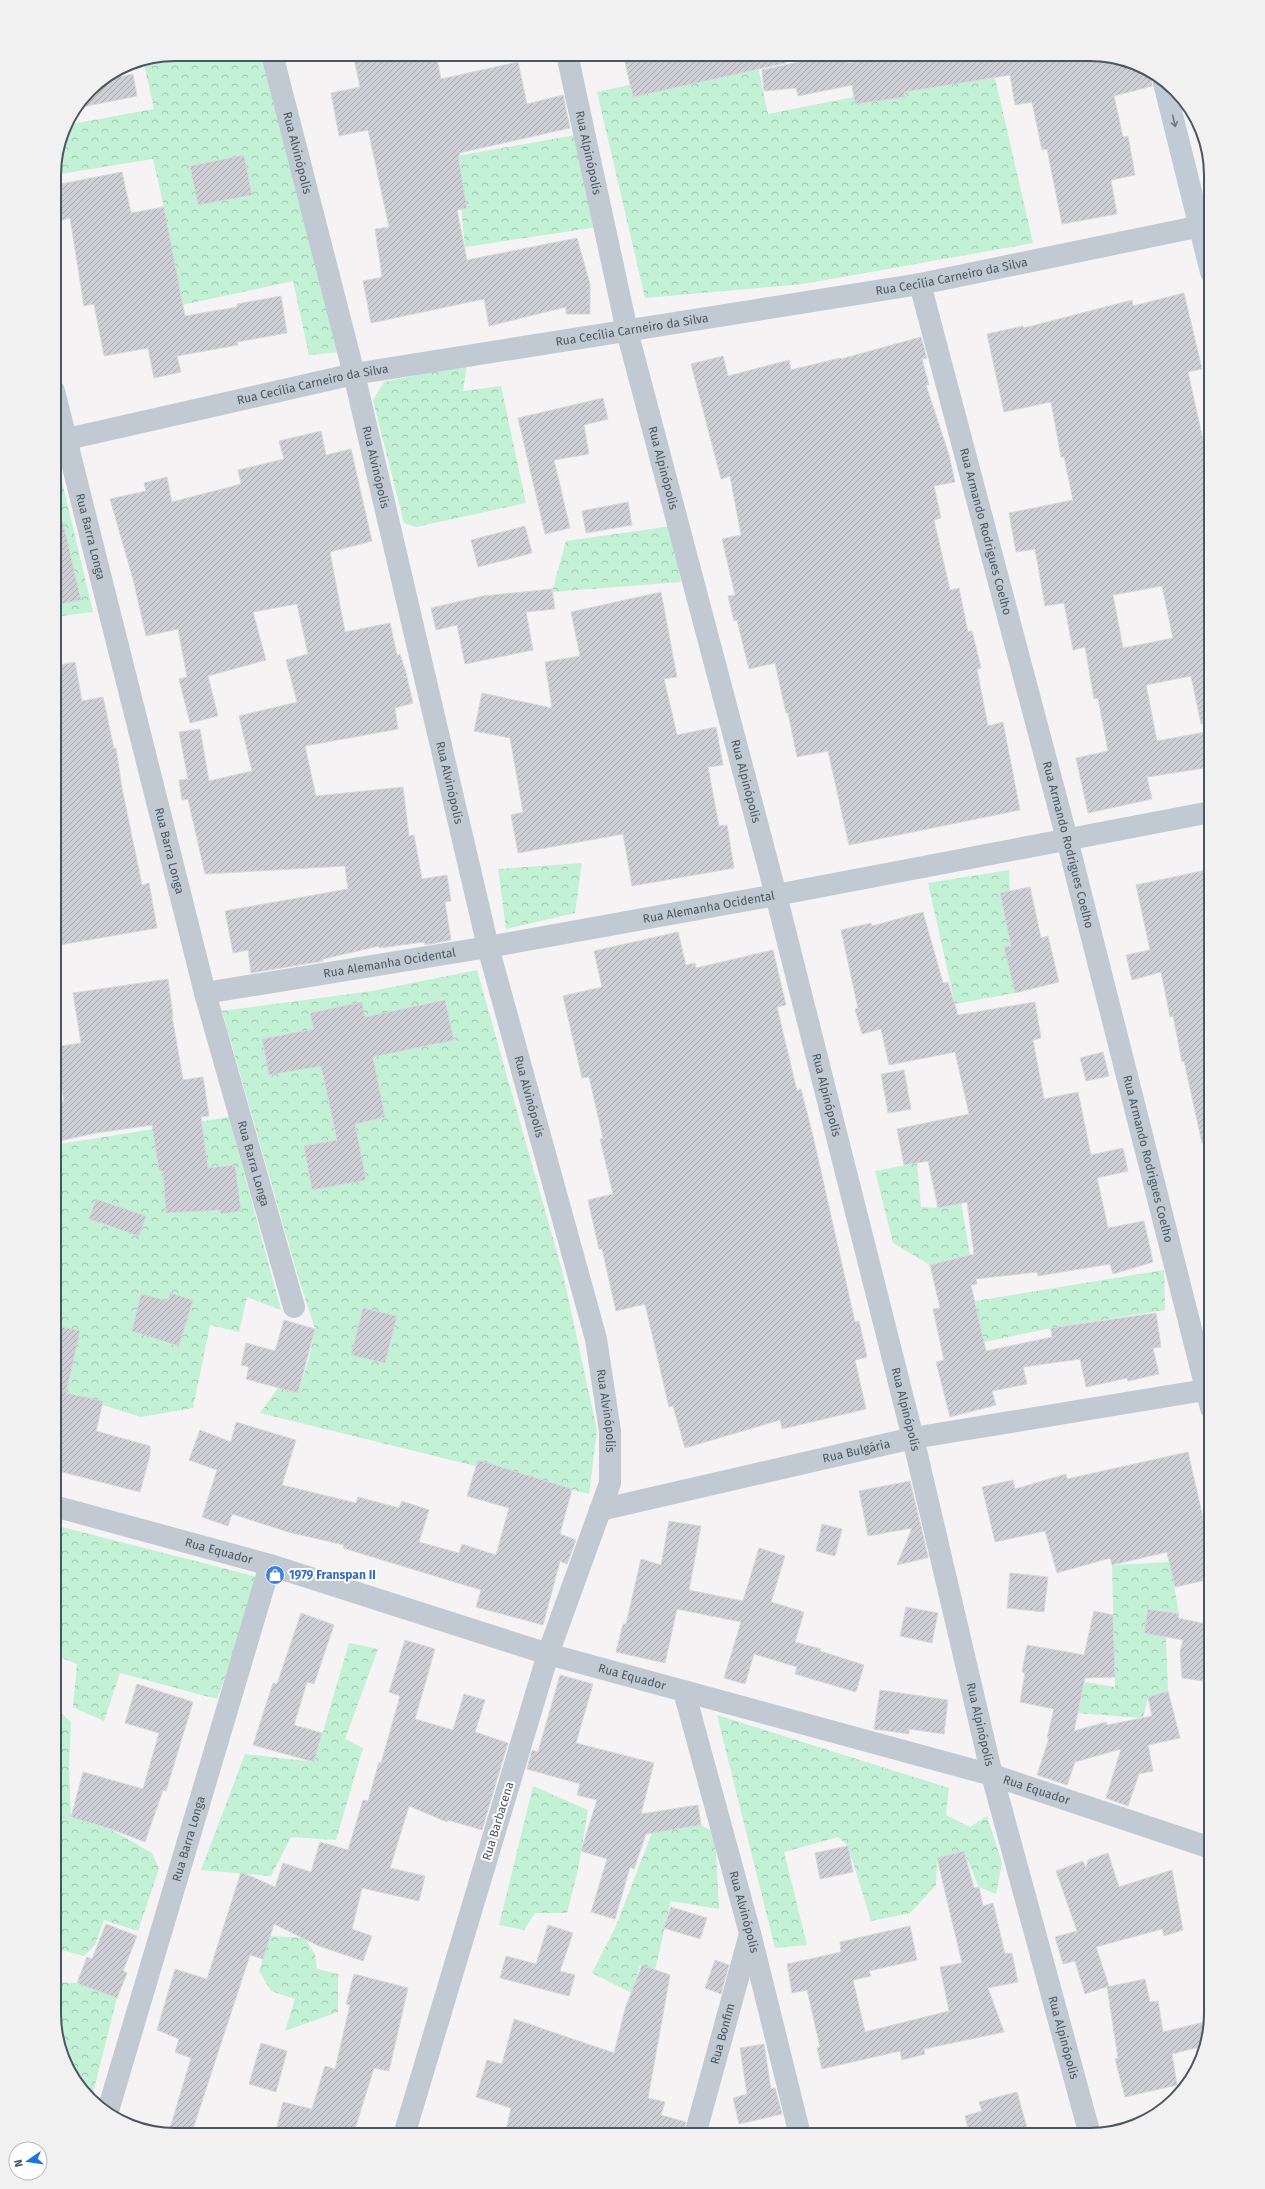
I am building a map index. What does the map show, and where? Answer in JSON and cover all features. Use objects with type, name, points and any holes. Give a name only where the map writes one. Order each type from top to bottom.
[{"type":"main road","points":[[1166,90],[1204,222]]},
{"type":"street","name":"Rua Alvinópolis","points":[[274,61],[354,374],[488,947],[596,1339],[610,1431],[610,1483],[600,1510]]},
{"type":"street","name":"Rua Alpinópolis","points":[[569,61],[627,331],[776,895],[913,1438],[992,1775],[1088,2128]]},
{"type":"street","name":"Rua Cecília Carneiro da Silva","points":[[61,441],[354,374],[920,284],[1204,225]]},
{"type":"street","name":"Rua Armando Rodrigues Coelho","points":[[920,284],[1067,839],[1204,1372]]},
{"type":"street","name":"Rua Barra Longa","points":[[61,445],[205,993],[294,1308]]},
{"type":"street","name":"Rua Alemanha Ocidental","points":[[205,993],[488,947],[776,895],[1204,813]]},
{"type":"street","name":"Rua Bulgária","points":[[600,1510],[913,1438],[1204,1396]]},
{"type":"street","name":"Rua Equador","points":[[61,1508],[270,1565],[548,1654],[992,1775],[1204,1846]]},
{"type":"street","name":"Rua Barbacena","points":[[406,2128],[548,1654],[600,1510]]},
{"type":"street","name":"Rua Barra Longa","points":[[109,2107],[270,1565]]},
{"type":"street","name":"Rua Alvinópolis","points":[[684,1691],[750,1933],[798,2128]]},
{"type":"street","name":"Rua Bonfim","points":[[697,2128],[750,1933]]},
{"type":"green space","points":[[175,61],[265,61],[341,352],[309,355],[293,281],[182,305],[164,207],[153,159],[61,174],[65,146],[74,124],[154,109],[144,66]]},
{"type":"green space","points":[[423,61],[441,61],[424,64]]},
{"type":"green space","points":[[738,61],[757,61],[768,114],[993,69],[1033,243],[803,284],[645,298],[597,92]]},
{"type":"green space","points":[[576,135],[598,227],[465,247],[456,156]]},
{"type":"green space","points":[[467,364],[463,391],[501,386],[526,503],[416,527],[404,523],[373,400],[384,382]]},
{"type":"green space","points":[[61,477],[93,612],[61,616]]},
{"type":"green space","points":[[672,526],[681,582],[552,592],[566,541]]},
{"type":"green space","points":[[582,863],[575,913],[506,929],[498,869]]},
{"type":"green space","points":[[1009,870],[1015,993],[955,1004],[928,883]]},
{"type":"green space","points":[[477,970],[563,1274],[597,1430],[589,1494],[260,1413],[280,1385],[298,1393],[309,1359],[315,1329],[295,1266],[222,1011],[372,991]]},
{"type":"green space","points":[[229,1117],[281,1310],[247,1297],[239,1332],[210,1325],[193,1408],[141,1417],[61,1392],[61,1144]]},
{"type":"green space","points":[[917,1163],[921,1207],[938,1208],[961,1203],[970,1255],[930,1265],[893,1243],[875,1171]]},
{"type":"green space","points":[[1164,1270],[1165,1310],[1051,1328],[984,1342],[975,1301]]},
{"type":"green space","points":[[61,1527],[262,1578],[217,1699],[120,1673],[104,1721],[73,1707],[77,1664],[61,1658]]},
{"type":"green space","points":[[1170,1562],[1179,1614],[1175,1638],[1166,1637],[1168,1691],[1148,1697],[1143,1718],[1078,1713],[1085,1682],[1115,1687],[1112,1565]]},
{"type":"green space","points":[[349,1643],[378,1649],[345,1739],[363,1748],[336,1840],[291,1837],[271,1876],[201,1870],[245,1754],[314,1762]]},
{"type":"green space","points":[[61,1713],[71,1722],[69,1769],[71,1817],[114,1831],[152,1853],[159,1869],[138,1931],[104,1920],[95,1945],[84,1956],[61,1950]]},
{"type":"green space","points":[[717,1715],[949,1788],[946,1815],[970,1827],[987,1816],[1002,1863],[996,1894],[979,1887],[964,1851],[937,1858],[936,1885],[910,1913],[871,1921],[848,1846],[838,1837],[784,1852],[807,1945],[775,1948]]},
{"type":"green space","points":[[533,1786],[588,1810],[578,1870],[567,1913],[535,1913],[524,1930],[499,1925]]},
{"type":"green space","points":[[701,1825],[715,1833],[719,1909],[671,1901],[655,1970],[640,1965],[632,1993],[592,1973],[616,1926],[653,1830],[672,1830]]},
{"type":"green space","points":[[270,1936],[304,1938],[315,1954],[317,1969],[338,1974],[338,2012],[285,2031],[295,1999],[271,1991],[259,1971]]},
{"type":"green space","points":[[61,1982],[79,1983],[117,1998],[93,2093],[80,2077],[67,2050],[61,2021]]},
{"type":"building","points":[[354,61],[437,61],[441,79],[518,62],[527,104],[563,95],[570,128],[459,153],[460,155],[458,156],[467,208],[457,210],[467,260],[577,238],[590,284],[590,314],[566,314],[566,307],[489,326],[484,299],[371,323],[363,281],[382,277],[375,229],[389,227],[368,130],[339,136],[331,93],[360,87]]},
{"type":"building","points":[[625,61],[786,61],[786,63],[633,97]]},
{"type":"building","points":[[802,61],[848,61],[848,63],[860,61],[1097,61],[1112,63],[1140,73],[1152,79],[1152,86],[1114,96],[1123,137],[1128,136],[1135,175],[1111,180],[1117,214],[1062,224],[1047,149],[1042,150],[1032,102],[1015,105],[1010,75],[904,92],[905,97],[855,104],[852,85],[798,96],[796,88],[764,91],[762,70]]},
{"type":"building","points":[[133,74],[137,96],[85,106],[94,94],[116,78]]},
{"type":"building","points":[[244,155],[252,195],[198,205],[190,166]]},
{"type":"building","points":[[122,172],[131,213],[164,207],[185,316],[237,307],[237,304],[281,296],[287,333],[237,342],[238,345],[177,356],[181,372],[154,378],[148,348],[104,356],[94,304],[84,306],[70,218],[62,220],[61,184]]},
{"type":"building","points":[[1184,293],[1202,369],[1188,372],[1204,444],[1204,724],[1201,724],[1191,676],[1146,685],[1157,741],[1204,732],[1204,768],[1147,777],[1152,799],[1088,813],[1076,758],[1108,751],[1098,698],[1094,699],[1085,647],[1073,650],[1064,603],[1045,606],[1035,549],[1016,552],[1009,513],[1073,500],[1064,457],[1061,457],[1051,402],[1004,412],[987,334],[1023,326],[1024,328],[1132,300],[1133,306]],"holes":[[[1162,586],[1173,638],[1123,648],[1113,595]]]},
{"type":"building","points":[[921,337],[927,358],[922,359],[929,385],[926,385],[949,455],[955,482],[934,486],[941,518],[934,520],[950,590],[959,588],[968,632],[972,631],[981,668],[977,669],[988,726],[1003,722],[1020,810],[849,845],[828,751],[797,757],[788,713],[786,713],[775,663],[749,669],[737,620],[734,621],[728,596],[735,595],[722,539],[741,535],[730,476],[721,479],[691,364],[723,356],[728,376],[789,360],[791,370],[841,359]]},
{"type":"building","points":[[603,398],[608,419],[584,425],[589,454],[554,460],[570,528],[545,534],[518,418]]},
{"type":"building","points":[[321,431],[326,455],[351,449],[372,541],[330,552],[345,632],[390,623],[397,655],[400,654],[407,676],[403,677],[407,677],[413,703],[395,708],[398,729],[305,746],[316,796],[403,787],[409,836],[414,835],[422,879],[447,875],[451,901],[445,902],[451,940],[425,945],[424,942],[379,948],[379,946],[323,959],[323,961],[251,973],[248,950],[233,953],[225,911],[348,889],[345,866],[205,874],[188,799],[182,800],[179,780],[188,779],[179,732],[200,729],[209,781],[252,771],[239,716],[297,702],[286,660],[308,654],[297,604],[253,612],[266,660],[208,676],[218,716],[190,723],[179,679],[187,677],[178,629],[146,636],[133,579],[110,499],[146,491],[144,483],[167,477],[172,502],[241,484],[238,470],[284,459],[279,441]]},
{"type":"building","points":[[628,502],[632,525],[586,533],[582,511]]},
{"type":"building","points":[[61,522],[63,522],[81,600],[61,604]]},
{"type":"building","points":[[525,526],[532,553],[478,567],[471,540]]},
{"type":"building","points":[[552,589],[555,609],[526,612],[533,650],[465,664],[457,625],[436,630],[431,608],[483,596]]},
{"type":"building","points":[[661,592],[677,677],[664,679],[677,735],[716,727],[723,765],[708,767],[719,826],[727,825],[734,868],[632,886],[623,834],[518,853],[511,815],[523,812],[510,738],[474,731],[482,693],[552,708],[545,662],[580,656],[571,612]]},
{"type":"building","points":[[75,662],[82,701],[103,697],[114,749],[116,748],[122,788],[142,885],[149,883],[157,928],[61,945],[61,665]]},
{"type":"building","points":[[1204,870],[1204,1143],[1202,1143],[1184,1061],[1182,1062],[1173,1016],[1170,1017],[1161,972],[1132,980],[1126,955],[1150,950],[1136,885]]},
{"type":"building","points":[[1030,887],[1041,938],[1048,936],[1059,982],[1015,993],[1004,947],[1011,946],[1000,893]]},
{"type":"building","points":[[923,912],[943,983],[948,982],[958,1015],[1035,1002],[1041,1038],[1033,1040],[1044,1099],[1078,1092],[1091,1155],[1123,1148],[1128,1171],[1097,1178],[1108,1228],[1144,1221],[1153,1262],[1113,1274],[1110,1264],[1038,1276],[1037,1272],[976,1279],[977,1284],[971,1285],[986,1351],[1052,1337],[1051,1328],[1156,1313],[1161,1347],[1153,1348],[1159,1374],[1128,1381],[1127,1378],[1086,1387],[1080,1359],[1023,1367],[1027,1384],[992,1391],[996,1405],[950,1417],[936,1362],[944,1360],[933,1309],[940,1308],[930,1265],[974,1254],[967,1202],[938,1208],[928,1161],[904,1165],[897,1129],[969,1114],[955,1052],[889,1065],[881,1029],[862,1034],[855,1009],[858,1008],[841,930],[871,923],[872,926]]},
{"type":"building","points":[[678,932],[686,965],[695,963],[696,968],[773,950],[786,1005],[777,1007],[797,1091],[801,1089],[813,1136],[855,1322],[859,1321],[867,1357],[855,1360],[866,1409],[782,1429],[780,1420],[685,1448],[673,1406],[669,1407],[645,1304],[616,1311],[602,1249],[599,1249],[588,1200],[613,1194],[600,1139],[603,1138],[589,1077],[582,1078],[563,996],[602,987],[594,951]]},
{"type":"building","points":[[168,979],[172,1016],[183,1080],[203,1077],[209,1116],[201,1117],[208,1168],[235,1165],[241,1211],[221,1214],[220,1210],[166,1213],[163,1171],[159,1171],[152,1125],[96,1133],[61,1140],[61,1102],[64,1101],[61,1085],[61,1046],[81,1043],[73,993]]},
{"type":"building","points":[[445,1000],[454,1040],[373,1057],[385,1117],[355,1124],[366,1180],[312,1190],[304,1146],[337,1140],[321,1066],[269,1075],[262,1039],[314,1029],[310,1013],[362,1002],[365,1017]]},
{"type":"building","points":[[1103,1052],[1109,1076],[1086,1081],[1080,1058]]},
{"type":"building","points":[[904,1070],[911,1109],[888,1113],[881,1074]]},
{"type":"building","points":[[96,1199],[146,1216],[139,1236],[89,1219]]},
{"type":"building","points":[[170,1293],[193,1300],[179,1346],[132,1331],[141,1294],[168,1301]]},
{"type":"building","points":[[363,1308],[397,1316],[385,1363],[351,1355]]},
{"type":"building","points":[[284,1320],[315,1329],[298,1393],[246,1379],[249,1367],[241,1365],[246,1343],[275,1351]]},
{"type":"building","points":[[61,1327],[80,1331],[66,1393],[103,1401],[96,1431],[150,1446],[150,1455],[140,1492],[61,1472]]},
{"type":"building","points":[[236,1422],[296,1440],[282,1485],[356,1503],[358,1497],[399,1508],[402,1501],[429,1510],[419,1542],[459,1553],[462,1544],[496,1555],[509,1508],[467,1496],[478,1460],[572,1489],[560,1534],[576,1540],[567,1564],[560,1561],[543,1625],[476,1607],[481,1590],[343,1548],[344,1545],[288,1532],[232,1514],[228,1526],[202,1517],[217,1470],[189,1460],[200,1430],[231,1442]]},
{"type":"building","points":[[1188,1452],[1204,1522],[1204,1581],[1175,1587],[1167,1552],[1112,1565],[1110,1558],[1057,1573],[1045,1531],[995,1542],[982,1487],[1013,1480],[1015,1489],[1066,1474],[1067,1479]]},
{"type":"building","points":[[910,1481],[928,1556],[927,1558],[897,1565],[912,1528],[868,1536],[859,1491]]},
{"type":"building","points":[[669,1521],[701,1526],[689,1590],[743,1601],[759,1548],[785,1556],[771,1602],[804,1612],[795,1642],[821,1649],[820,1651],[864,1665],[856,1692],[795,1674],[797,1667],[754,1654],[745,1684],[724,1678],[741,1622],[677,1609],[665,1663],[616,1652],[623,1624],[626,1624],[641,1559],[661,1565]]},
{"type":"building","points":[[822,1524],[842,1529],[835,1556],[816,1551]]},
{"type":"building","points":[[1010,1573],[1048,1577],[1044,1612],[1007,1608]]},
{"type":"building","points":[[906,1607],[938,1613],[932,1643],[900,1636]]},
{"type":"building","points":[[1148,1609],[1179,1614],[1178,1618],[1204,1624],[1204,1681],[1182,1678],[1180,1652],[1183,1640],[1144,1633]]},
{"type":"building","points":[[1094,1611],[1113,1615],[1115,1677],[1085,1678],[1074,1731],[1106,1722],[1107,1725],[1152,1716],[1148,1697],[1168,1691],[1180,1738],[1148,1745],[1153,1771],[1139,1774],[1128,1806],[1106,1798],[1121,1749],[1075,1762],[1067,1785],[1037,1775],[1049,1738],[1047,1738],[1054,1709],[1020,1702],[1025,1673],[1022,1672],[1027,1645],[1084,1655]]},
{"type":"building","points":[[301,1613],[334,1625],[314,1684],[307,1682],[294,1725],[322,1733],[314,1762],[253,1745],[273,1683],[277,1684]]},
{"type":"building","points":[[405,1640],[435,1649],[415,1719],[453,1730],[464,1694],[485,1700],[475,1732],[508,1743],[482,1830],[448,1820],[447,1822],[409,1806],[390,1868],[425,1876],[419,1901],[362,1888],[352,1929],[372,1936],[363,1961],[319,1946],[274,1924],[263,1959],[250,1955],[193,2128],[170,2128],[191,2058],[175,2052],[179,2039],[157,2030],[175,1969],[207,1979],[241,1872],[275,1887],[283,1863],[311,1872],[320,1842],[348,1850],[363,1800],[368,1801],[379,1762],[381,1763],[400,1696],[389,1692]]},
{"type":"building","points":[[560,1675],[593,1684],[576,1743],[654,1763],[641,1814],[698,1805],[701,1825],[646,1834],[634,1869],[630,1867],[615,1919],[591,1912],[607,1859],[581,1851],[597,1800],[577,1795],[580,1784],[527,1769],[532,1750],[538,1752]]},
{"type":"building","points":[[137,1684],[193,1702],[166,1791],[163,1790],[145,1842],[114,1830],[71,1817],[83,1772],[143,1789],[159,1733],[125,1723]]},
{"type":"building","points":[[880,1690],[948,1700],[944,1734],[909,1729],[909,1734],[874,1729]]},
{"type":"building","points":[[848,1846],[853,1872],[820,1879],[815,1853]]},
{"type":"building","points":[[964,1851],[974,1888],[979,1887],[983,1906],[993,1903],[1005,1954],[1012,1953],[1018,1982],[988,1988],[1004,2032],[924,2049],[925,2054],[902,2060],[900,2051],[822,2069],[817,2048],[820,2047],[807,1990],[792,1993],[787,1964],[841,1952],[840,1942],[910,1926],[917,1960],[869,1971],[871,1976],[853,1980],[865,2032],[949,2011],[940,1967],[962,1963],[937,1858]]},
{"type":"building","points":[[1108,1853],[1119,1887],[1172,1870],[1183,1930],[1164,1936],[1162,1929],[1096,1947],[1109,1986],[1085,1994],[1075,1961],[1063,1964],[1055,1937],[1077,1931],[1056,1871],[1083,1861],[1086,1868],[1088,1860]]},
{"type":"building","points":[[671,1907],[707,1918],[700,1939],[664,1928]]},
{"type":"building","points":[[106,1924],[137,1936],[123,1971],[127,1973],[117,1998],[77,1983],[87,1957],[92,1959]]},
{"type":"building","points":[[548,1925],[573,1933],[560,1971],[575,1975],[569,1996],[500,1978],[506,1956],[536,1964]]},
{"type":"building","points":[[715,1960],[729,1965],[721,1994],[705,1988]]},
{"type":"building","points":[[642,1965],[670,1975],[648,2098],[665,2102],[661,2115],[686,2122],[685,2128],[507,2128],[511,2108],[476,2097],[487,2060],[502,2064],[514,2019],[614,2053],[625,2009]]},
{"type":"building","points":[[354,1974],[408,1988],[389,2071],[374,2068],[355,2128],[277,2128],[283,2102],[312,2109],[325,2066],[335,2069],[350,2005],[346,2004]]},
{"type":"building","points":[[1145,1979],[1150,2002],[1158,2001],[1163,2032],[1203,2022],[1199,2047],[1172,2054],[1177,2085],[1125,2097],[1115,2059],[1118,2058],[1107,1987]]},
{"type":"building","points":[[261,2043],[287,2051],[276,2092],[249,2084]]},
{"type":"building","points":[[764,2044],[771,2089],[775,2088],[782,2114],[739,2124],[733,2098],[747,2094],[740,2048]]},
{"type":"building","points":[[1017,2092],[1027,2128],[968,2128],[965,2116],[982,2111],[979,2102]]},
{"type":"place","name":"1979 Franspan II","points":[[275,1575]]}]
